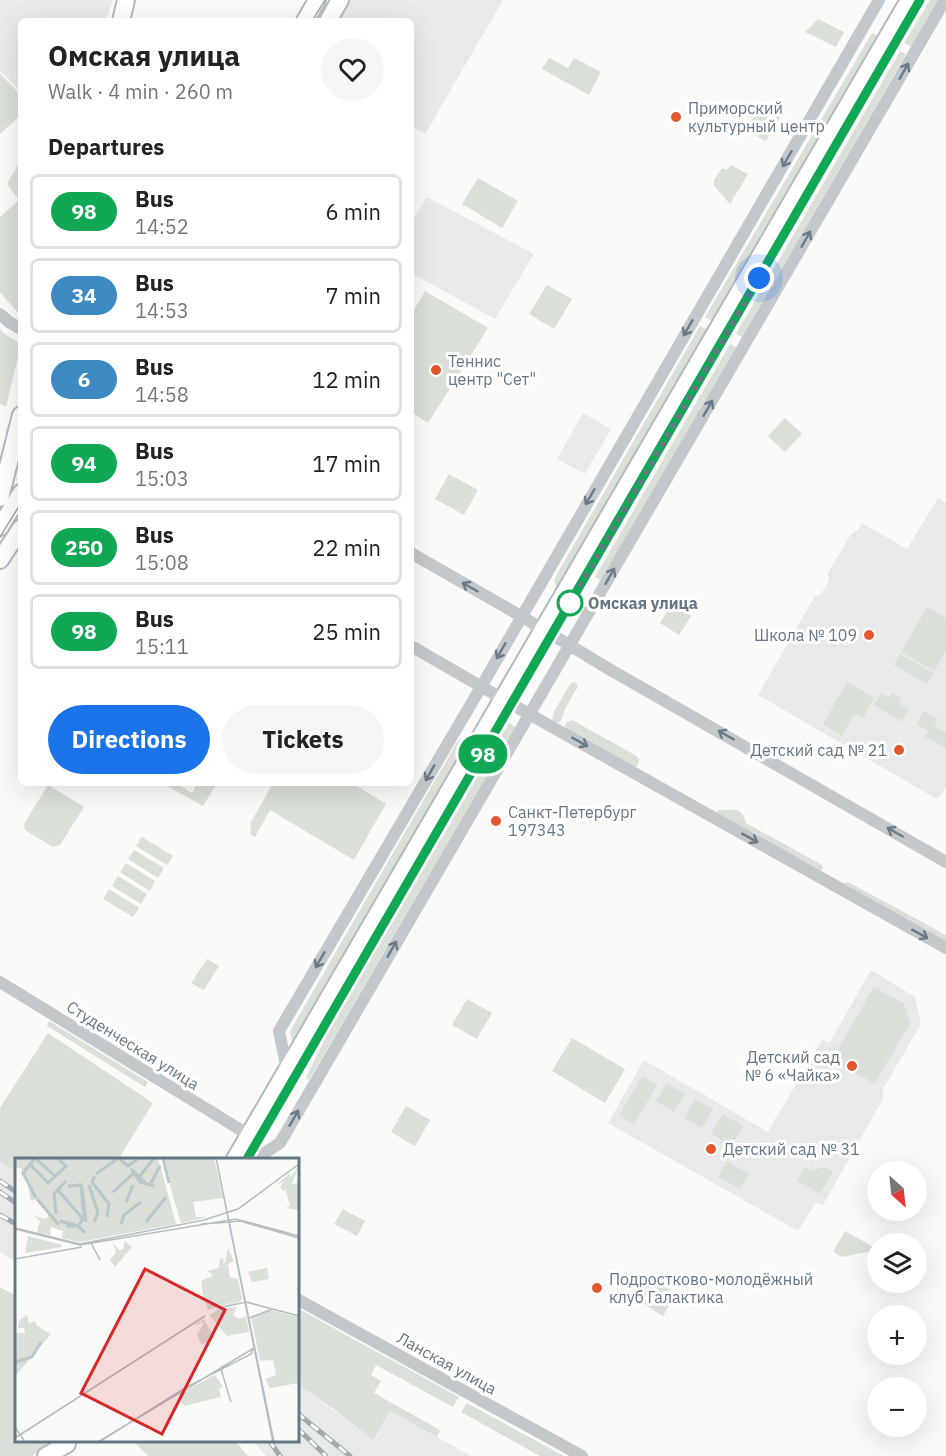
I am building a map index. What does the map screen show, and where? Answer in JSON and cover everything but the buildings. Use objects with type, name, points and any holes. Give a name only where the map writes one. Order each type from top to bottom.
[{"type":"main road","points":[[122,18],[126,0]]},
{"type":"main road","points":[[307,18],[317,0]]},
{"type":"main road","points":[[329,18],[340,0]]},
{"type":"main road","points":[[548,632],[909,0]]},
{"type":"main road","points":[[236,1158],[920,0]]},
{"type":"main road","points":[[0,498],[18,427]]},
{"type":"main road","points":[[0,527],[18,498]]},
{"type":"main road","points":[[0,560],[18,533]]},
{"type":"main road","points":[[247,1158],[507,702]]},
{"type":"main road","points":[[46,1456],[66,1447]]},
{"type":"street","points":[[287,1070],[279,1031],[879,0]]},
{"type":"street","points":[[257,1158],[280,1143],[945,0]]},
{"type":"street","points":[[0,314],[18,327]]},
{"type":"street","points":[[414,555],[629,681],[946,862]]},
{"type":"street","points":[[414,648],[946,948]]},
{"type":"street","name":"Студенческая улица","points":[[0,982],[249,1135]]},
{"type":"street","name":"Ланская улица","points":[[298,1300],[582,1456]]},
{"type":"shaded area","points":[[0,0],[113,0],[107,18],[18,18],[18,89],[0,71]]},
{"type":"shaded area","points":[[349,0],[503,0],[425,134],[414,128],[414,18],[339,18]]},
{"type":"shaded area","points":[[930,0],[938,0],[911,47],[904,43]]},
{"type":"shaded area","points":[[818,19],[844,32],[836,47],[805,32]]},
{"type":"shaded area","points":[[872,33],[880,38],[714,322],[705,317]]},
{"type":"shaded area","points":[[900,51],[906,54],[742,337],[736,334]]},
{"type":"shaded area","points":[[549,58],[568,68],[574,58],[601,72],[589,95],[542,69]]},
{"type":"shaded area","points":[[0,74],[18,92],[18,118],[0,134]]},
{"type":"shaded area","points":[[761,109],[783,113],[766,141],[749,132],[752,127],[749,125],[756,112]]},
{"type":"shaded area","points":[[18,164],[18,199],[7,184]]},
{"type":"shaded area","points":[[731,165],[748,174],[730,204],[714,186],[714,180],[722,168],[727,170]]},
{"type":"shaded area","points":[[478,178],[518,201],[502,228],[462,204]]},
{"type":"shaded area","points":[[427,197],[534,254],[495,319],[414,275],[414,218]]},
{"type":"shaded area","points":[[18,201],[18,313],[0,292],[0,217]]},
{"type":"shaded area","points":[[547,285],[572,299],[554,329],[529,314]]},
{"type":"shaded area","name":"Теннис центр \"Сет\"","points":[[425,291],[488,328],[428,423],[414,414],[414,310]]},
{"type":"shaded area","points":[[700,326],[708,330],[555,602],[554,581],[558,572]]},
{"type":"shaded area","points":[[0,329],[18,342],[18,357],[6,407],[0,404]]},
{"type":"shaded area","points":[[730,344],[736,347],[601,580],[595,577]]},
{"type":"shaded area","points":[[583,413],[611,429],[585,474],[557,459]]},
{"type":"shaded area","points":[[785,418],[802,434],[785,452],[768,436]]},
{"type":"shaded area","points":[[449,474],[478,490],[464,515],[435,499]]},
{"type":"shaded area","name":"Школа № 109","points":[[938,498],[946,503],[946,787],[940,796],[935,798],[758,695],[815,596],[821,594],[827,584],[828,573],[851,534],[858,530],[862,523],[907,549]]},
{"type":"shaded area","points":[[672,604],[691,616],[679,635],[660,623]]},
{"type":"shaded area","points":[[927,607],[946,618],[946,652],[934,671],[901,652]]},
{"type":"shaded area","points":[[900,654],[933,673],[927,684],[894,664]]},
{"type":"shaded area","points":[[575,682],[578,686],[560,722],[555,722],[552,719],[554,711],[571,683]]},
{"type":"shaded area","points":[[847,682],[874,698],[863,718],[854,714],[842,736],[823,724]]},
{"type":"shaded area","points":[[892,693],[902,698],[899,704],[909,709],[902,721],[874,705],[881,694],[889,698]]},
{"type":"shaded area","points":[[924,711],[938,719],[934,726],[946,733],[946,748],[925,737],[928,731],[917,724]]},
{"type":"shaded area","points":[[572,720],[635,755],[639,759],[638,765],[634,768],[566,729],[567,722]]},
{"type":"shaded area","points":[[509,723],[515,727],[309,1080],[306,1078],[329,1030]]},
{"type":"shaded area","points":[[459,739],[467,745],[293,1046],[290,1031]]},
{"type":"shaded area","points":[[47,786],[84,807],[60,845],[53,847],[25,830],[24,824]]},
{"type":"shaded area","points":[[167,786],[180,786],[192,793],[196,786],[215,786],[203,806]]},
{"type":"shaded area","points":[[271,786],[357,786],[386,804],[354,860],[270,810],[255,837],[250,834],[251,822]]},
{"type":"shaded area","points":[[718,810],[739,811],[746,823],[822,865],[823,869],[817,871],[717,813]]},
{"type":"shaded area","points":[[142,837],[173,856],[167,865],[136,846]]},
{"type":"shaded area","points":[[134,850],[164,868],[158,878],[128,859]]},
{"type":"shaded area","points":[[126,863],[155,881],[150,891],[120,872]]},
{"type":"shaded area","points":[[118,876],[147,894],[141,904],[112,886]]},
{"type":"shaded area","points":[[848,882],[946,935],[946,942],[844,887],[844,883]]},
{"type":"shaded area","points":[[109,889],[139,908],[133,917],[103,899]]},
{"type":"shaded area","points":[[207,959],[219,966],[204,990],[191,983]]},
{"type":"shaded area","points":[[871,970],[915,997],[921,1024],[883,1089],[883,1099],[823,1205],[816,1202],[798,1231],[608,1123],[644,1060],[768,1132],[822,1040],[830,1042]]},
{"type":"shaded area","points":[[874,987],[904,1004],[910,1023],[875,1084],[832,1059]]},
{"type":"shaded area","points":[[467,999],[492,1013],[477,1039],[452,1025]]},
{"type":"shaded area","points":[[49,1021],[148,1082],[145,1087],[47,1026]]},
{"type":"shaded area","points":[[48,1033],[153,1103],[119,1158],[15,1158],[15,1171],[0,1161],[0,1108]]},
{"type":"shaded area","points":[[572,1038],[625,1069],[605,1103],[552,1071]]},
{"type":"shaded area","points":[[642,1076],[657,1085],[634,1124],[619,1115]]},
{"type":"shaded area","points":[[667,1083],[685,1094],[674,1112],[656,1101]]},
{"type":"shaded area","points":[[695,1099],[713,1109],[702,1128],[684,1118]]},
{"type":"shaded area","points":[[406,1106],[430,1120],[415,1146],[391,1132]]},
{"type":"shaded area","points":[[723,1114],[743,1126],[732,1146],[711,1134]]},
{"type":"shaded area","points":[[0,1161],[15,1171],[15,1261],[0,1252]]},
{"type":"shaded area","points":[[727,1161],[749,1174],[740,1189],[718,1177]]},
{"type":"shaded area","points":[[805,1167],[812,1171],[824,1167],[833,1172],[820,1194],[797,1180]]},
{"type":"shaded area","points":[[343,1209],[365,1221],[357,1236],[334,1224]]},
{"type":"shaded area","points":[[845,1231],[867,1243],[867,1252],[842,1257],[833,1252]]},
{"type":"shaded area","points":[[646,1275],[676,1294],[663,1316],[632,1297]]},
{"type":"shaded area","points":[[0,1287],[15,1295],[15,1441],[50,1441],[32,1456],[0,1456]]},
{"type":"shaded area","points":[[298,1309],[459,1397],[453,1407],[376,1365],[371,1375],[381,1381],[374,1393],[440,1430],[437,1437],[390,1411],[374,1440],[298,1385]]},
{"type":"shaded area","points":[[298,1385],[375,1440],[390,1411],[471,1456],[266,1456],[253,1441],[298,1441]]},
{"type":"shaded area","points":[[467,1403],[564,1456],[540,1456],[461,1412]]},
{"type":"shaded area","points":[[133,1441],[235,1441],[248,1456],[148,1456]]},
{"type":"tram line","points":[[314,18],[325,0]]},
{"type":"tram line","points":[[0,537],[18,508]]},
{"type":"railway","points":[[0,1181],[15,1191]]},
{"type":"railway","points":[[0,1192],[15,1202]]},
{"type":"railway","points":[[0,1215],[15,1223]]},
{"type":"railway","points":[[298,1414],[350,1456]]},
{"type":"railway","points":[[298,1429],[326,1456]]},
{"type":"railway","points":[[270,1441],[280,1456]]},
{"type":"bus line","name":"98","points":[[248,1158],[920,0]]},
{"type":"place","name":"Приморский культурный центр","points":[[676,117]]},
{"type":"place","name":"Теннис центр \"Сет\"","points":[[436,370]]},
{"type":"place","name":"Омская улица","points":[[570,603]]},
{"type":"place","name":"Школа № 109","points":[[869,635]]},
{"type":"place","name":"Детский сад № 21","points":[[899,750]]},
{"type":"place","name":"Санкт-Петербург 197343","points":[[496,821]]},
{"type":"place","name":"Детский сад № 6 «Чайка»","points":[[852,1066]]},
{"type":"place","name":"Детский сад № 31","points":[[711,1149]]},
{"type":"place","name":"Подростково-молодёжный клуб Галактика","points":[[597,1288]]},
{"type":"route","points":[[570,603],[759,278]]}]
